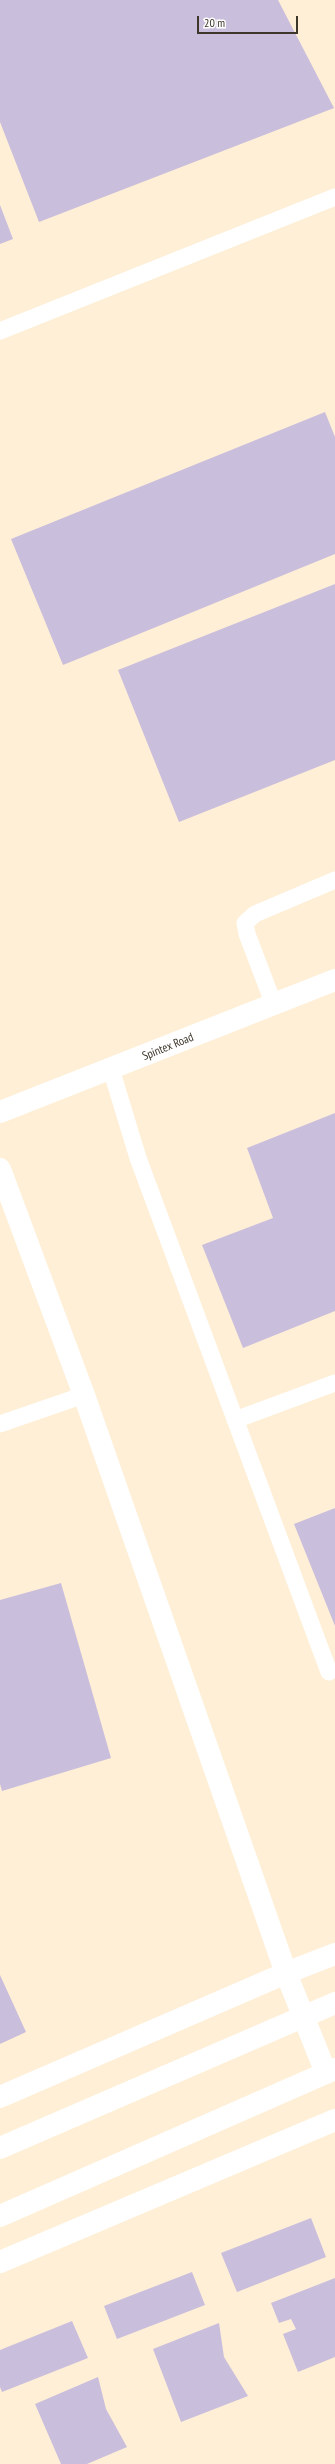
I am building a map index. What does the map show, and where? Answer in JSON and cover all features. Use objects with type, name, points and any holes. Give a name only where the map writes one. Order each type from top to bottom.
[{"type":"street","name":"Spintex Road","points":[[0,1112],[335,980]]},
{"type":"street","points":[[0,1169],[84,1395],[286,1973],[303,2015],[331,2071],[0,2216]]},
{"type":"street","points":[[0,2097],[286,1973],[335,1954]]},
{"type":"street","points":[[0,2148],[303,2015],[335,2003]]},
{"type":"street","points":[[0,2262],[335,2120]]},
{"type":"lane","points":[[0,331],[335,197]]},
{"type":"lane","points":[[274,1005],[247,934],[245,923],[254,914],[335,880]]},
{"type":"lane","points":[[111,1069],[138,1158],[329,1672]]},
{"type":"lane","points":[[235,1420],[335,1383]]},
{"type":"lane","points":[[0,1424],[84,1395]]},
{"type":"building","points":[[0,0],[278,0],[334,108],[39,222],[0,122]]},
{"type":"building","points":[[0,205],[13,239],[0,244]]},
{"type":"building","points":[[325,412],[335,437],[335,554],[63,665],[11,539]]},
{"type":"building","points":[[335,584],[335,760],[179,822],[118,670]]},
{"type":"building","points":[[335,1113],[335,1311],[243,1348],[202,1245],[273,1218],[247,1148]]},
{"type":"building","points":[[335,1508],[335,1626],[294,1524]]},
{"type":"building","points":[[61,1583],[111,1758],[2,1791],[0,1784],[0,1600]]},
{"type":"building","points":[[0,1975],[26,2032],[0,2044]]},
{"type":"building","points":[[311,2218],[326,2257],[237,2292],[221,2253]]},
{"type":"building","points":[[192,2272],[205,2305],[117,2339],[104,2306]]},
{"type":"building","points":[[335,2278],[335,2357],[298,2372],[283,2334],[296,2329],[291,2319],[279,2323],[271,2303]]},
{"type":"building","points":[[72,2321],[88,2358],[2,2392],[0,2387],[0,2350]]},
{"type":"building","points":[[219,2323],[224,2357],[248,2396],[181,2422],[153,2349]]},
{"type":"building","points":[[98,2377],[106,2409],[127,2447],[87,2464],[61,2464],[35,2404]]}]
